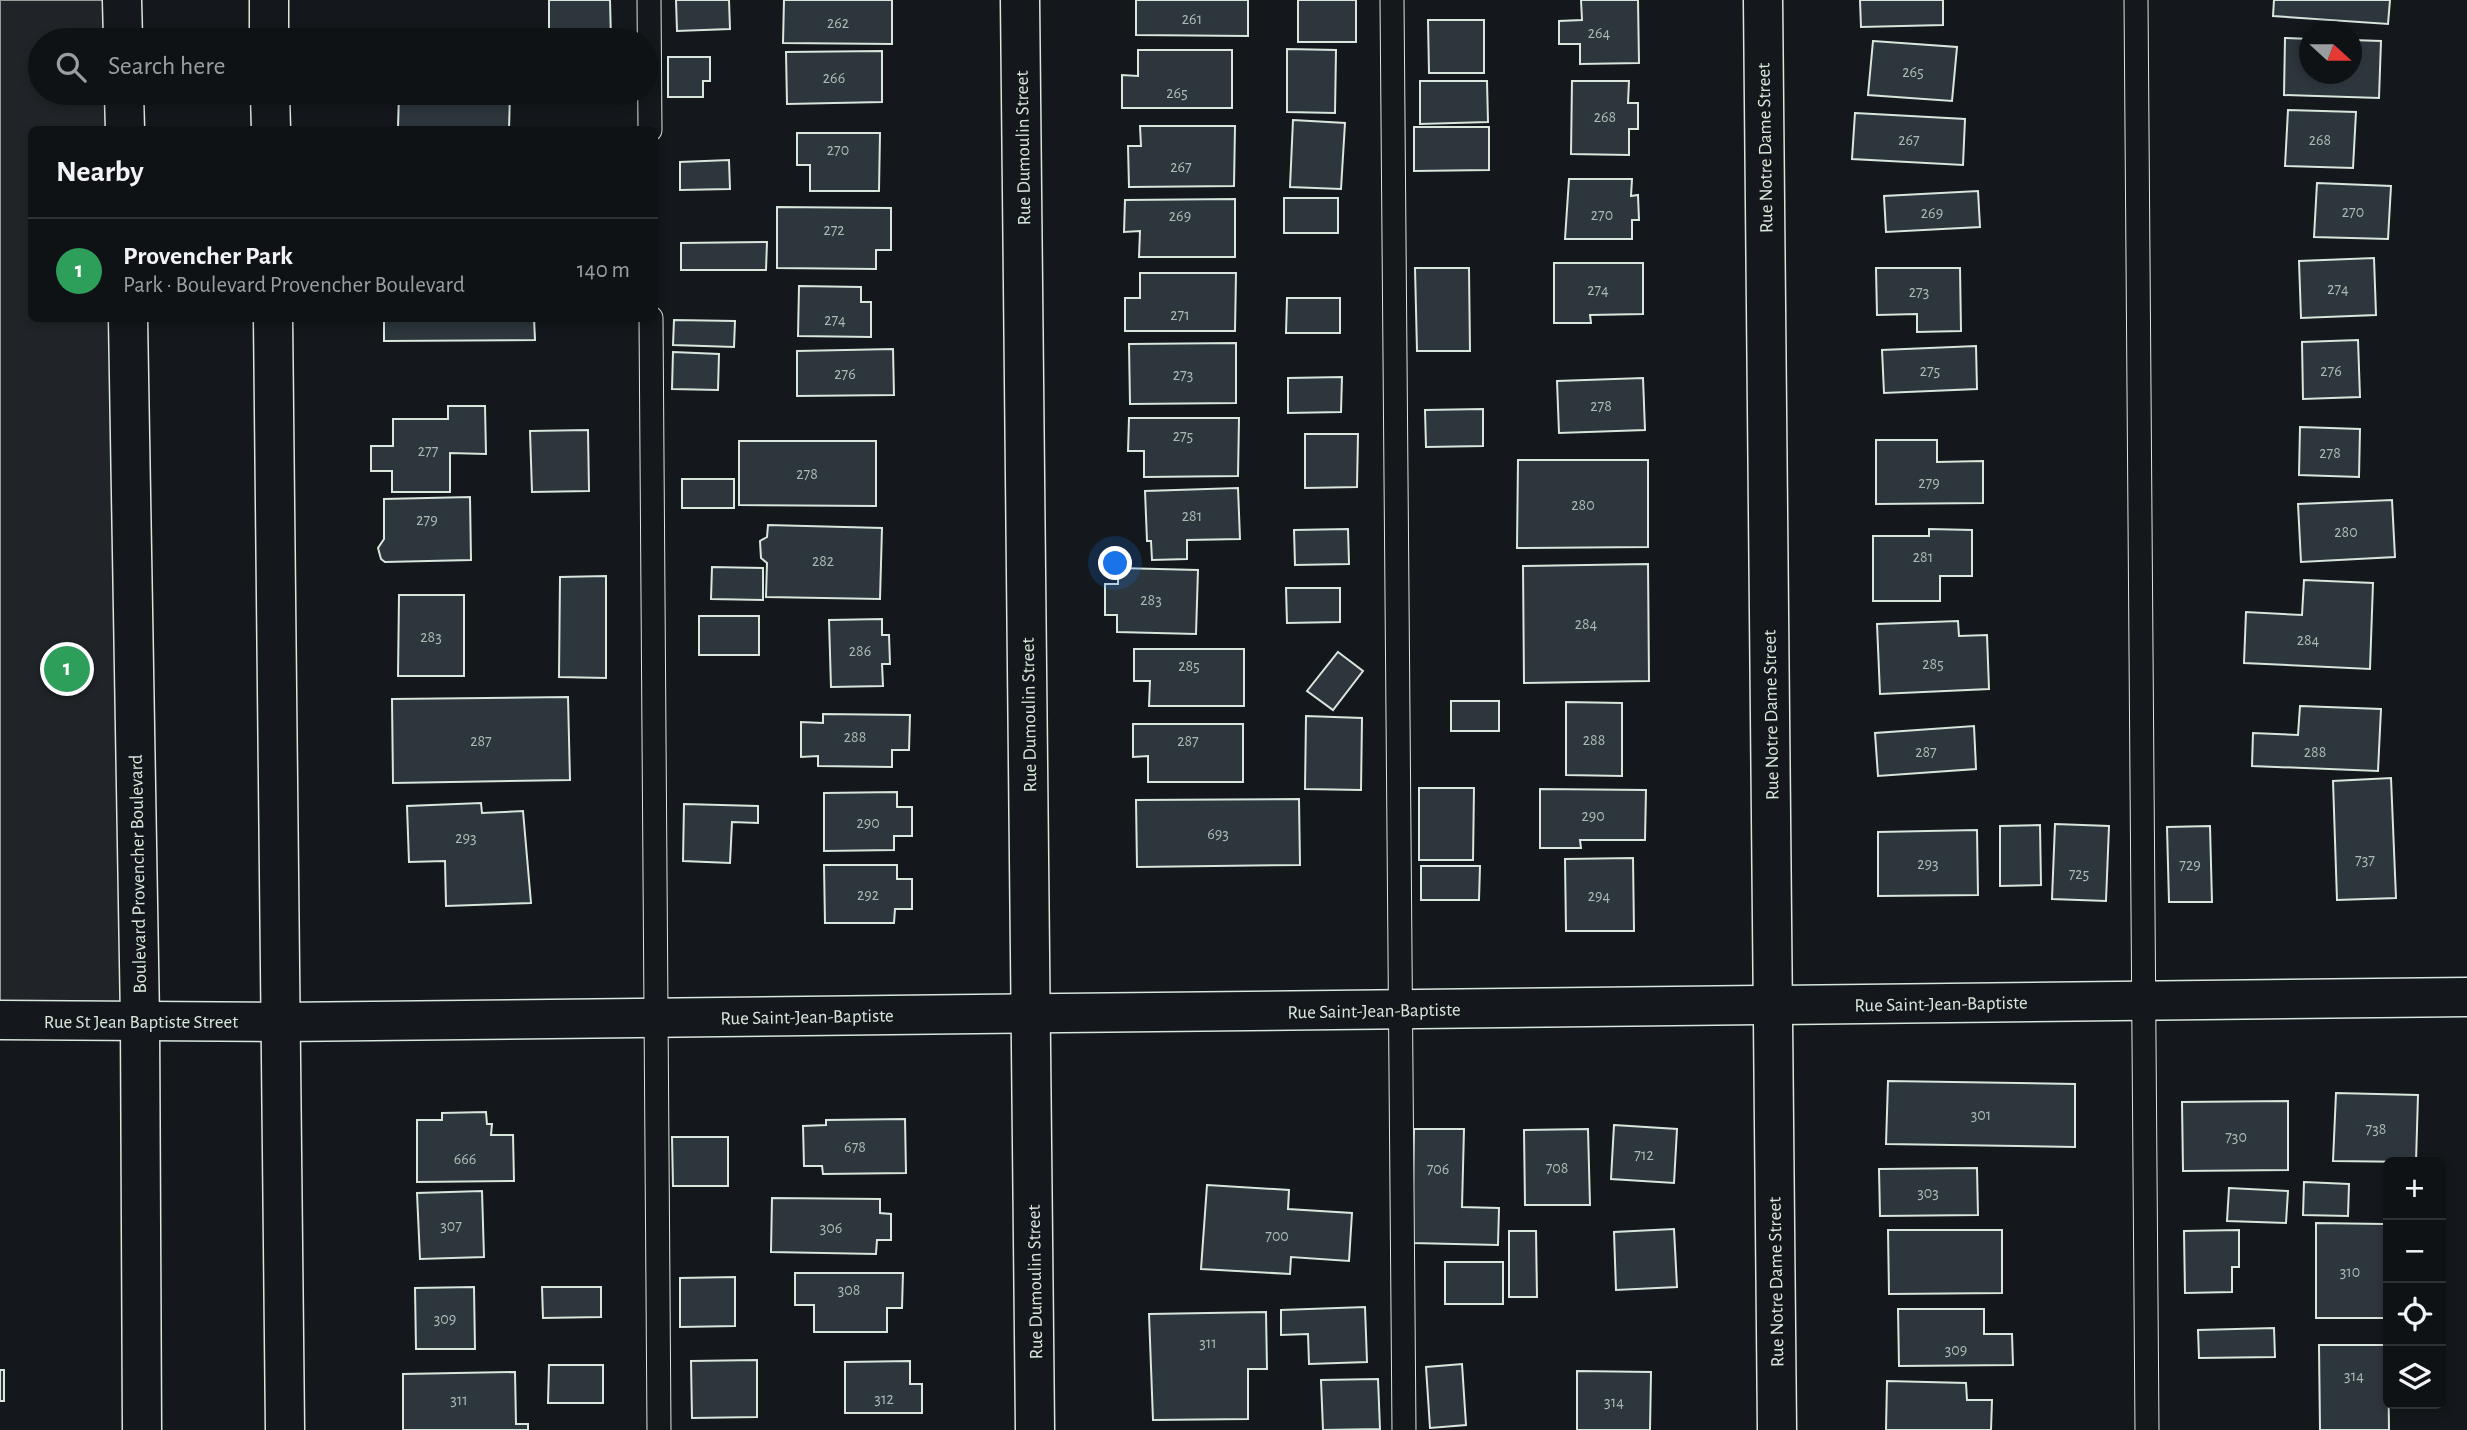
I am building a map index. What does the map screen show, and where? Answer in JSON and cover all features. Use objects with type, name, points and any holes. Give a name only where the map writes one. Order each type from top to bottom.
[{"type":"street","points":[[122,0],[123,28]]},
{"type":"street","points":[[269,0],[270,28]]},
{"type":"street","name":"Rue Dumoulin Street","points":[[1020,0],[1035,1430]]},
{"type":"street","name":"Rue Notre Dame Street","points":[[1763,0],[1777,1430]]},
{"type":"street","points":[[124,105],[125,126]]},
{"type":"street","points":[[270,105],[271,126]]},
{"type":"street","name":"Boulevard Provencher Boulevard","points":[[128,322],[139,1020],[142,1430]]},
{"type":"street","points":[[273,322],[285,1430]]},
{"type":"street","name":"Rue Saint-Jean-Baptiste","points":[[281,1022],[2467,997]]},
{"type":"street","name":"Rue St Jean Baptiste Street","points":[[0,1020],[281,1022]]},
{"type":"lane","points":[[649,0],[649,28]]},
{"type":"lane","points":[[1392,0],[1405,1430]]},
{"type":"lane","points":[[2136,0],[2147,1000],[2147,1430]]},
{"type":"lane","points":[[650,105],[650,126]]},
{"type":"lane","points":[[651,322],[659,1430]]},
{"type":"shaded area","points":[[0,0],[122,0],[123,28],[28,28],[28,105],[124,105],[125,126],[28,126],[28,322],[128,322],[140,1020],[0,1020]]},
{"type":"building","points":[[549,0],[610,0],[611,28],[549,28]]},
{"type":"building","points":[[676,0],[729,0],[730,29],[677,31]]},
{"type":"building","points":[[784,0],[892,0],[892,44],[783,43]]},
{"type":"building","points":[[1136,0],[1248,0],[1248,36],[1136,35]]},
{"type":"building","points":[[1298,0],[1356,0],[1356,42],[1298,42]]},
{"type":"building","points":[[1581,0],[1638,0],[1639,63],[1580,64],[1580,44],[1559,44],[1559,21],[1582,20]]},
{"type":"building","points":[[1860,0],[1943,0],[1943,25],[1861,27]]},
{"type":"building","points":[[2274,0],[2390,0],[2388,24],[2273,16]]},
{"type":"building","points":[[1428,20],[1484,20],[1484,73],[1429,73]]},
{"type":"building","points":[[2285,38],[2299,39],[2299,84],[2362,84],[2362,40],[2381,41],[2379,98],[2284,95]]},
{"type":"building","points":[[1873,41],[1957,47],[1952,101],[1868,95]]},
{"type":"building","points":[[1287,49],[1336,50],[1335,113],[1287,112]]},
{"type":"building","points":[[1138,50],[1232,50],[1232,108],[1122,108],[1122,75],[1138,76]]},
{"type":"building","points":[[882,51],[882,102],[787,104],[786,52]]},
{"type":"building","points":[[668,57],[710,57],[710,81],[703,81],[703,97],[668,97]]},
{"type":"building","points":[[1420,81],[1487,81],[1488,122],[1420,124]]},
{"type":"building","points":[[1572,81],[1629,81],[1628,103],[1638,103],[1638,129],[1629,129],[1629,155],[1571,154]]},
{"type":"building","points":[[399,105],[510,105],[509,126],[398,126]]},
{"type":"building","points":[[2288,110],[2356,112],[2353,168],[2285,166]]},
{"type":"building","points":[[1855,113],[1965,119],[1963,165],[1852,159]]},
{"type":"building","points":[[1293,120],[1345,123],[1341,189],[1290,187]]},
{"type":"building","points":[[1140,126],[1235,126],[1234,186],[1129,187],[1128,146],[1141,146]]},
{"type":"building","points":[[1414,127],[1489,127],[1489,170],[1414,171]]},
{"type":"building","points":[[797,133],[880,133],[879,191],[810,191],[810,165],[797,165]]},
{"type":"building","points":[[729,160],[730,189],[680,190],[680,162]]},
{"type":"building","points":[[1569,179],[1632,179],[1631,196],[1638,195],[1639,220],[1632,220],[1632,239],[1565,239]]},
{"type":"building","points":[[2317,183],[2391,186],[2388,239],[2314,237]]},
{"type":"building","points":[[1978,191],[1980,227],[1886,232],[1884,196]]},
{"type":"building","points":[[1284,198],[1338,198],[1338,233],[1284,233]]},
{"type":"building","points":[[1235,199],[1235,257],[1139,257],[1140,231],[1124,232],[1125,200]]},
{"type":"building","points":[[777,207],[891,208],[891,250],[876,250],[876,269],[777,268]]},
{"type":"building","points":[[767,242],[766,270],[681,270],[681,243]]},
{"type":"building","points":[[2374,258],[2376,315],[2301,318],[2299,261]]},
{"type":"building","points":[[1554,263],[1643,263],[1643,314],[1590,315],[1591,323],[1554,323]]},
{"type":"building","points":[[1415,268],[1469,268],[1470,351],[1417,351]]},
{"type":"building","points":[[1876,268],[1960,268],[1961,331],[1917,332],[1917,314],[1877,315]]},
{"type":"building","points":[[1140,273],[1236,273],[1235,331],[1125,331],[1125,298],[1140,298]]},
{"type":"building","points":[[799,286],[861,287],[861,302],[871,302],[871,337],[798,336]]},
{"type":"building","points":[[1287,298],[1340,298],[1340,333],[1286,333]]},
{"type":"building","points":[[674,320],[735,321],[734,347],[673,345]]},
{"type":"building","points":[[384,322],[534,322],[535,340],[384,341]]},
{"type":"building","points":[[2358,340],[2360,397],[2303,399],[2302,342]]},
{"type":"building","points":[[1236,343],[1236,403],[1130,404],[1129,344]]},
{"type":"building","points":[[1976,346],[1977,389],[1884,393],[1882,350]]},
{"type":"building","points":[[893,349],[894,395],[797,396],[797,351]]},
{"type":"building","points":[[673,352],[719,354],[718,390],[672,389]]},
{"type":"building","points":[[1342,377],[1341,412],[1288,413],[1288,378]]},
{"type":"building","points":[[1643,378],[1645,430],[1559,433],[1557,381]]},
{"type":"building","points":[[448,406],[485,406],[486,454],[450,453],[450,492],[392,492],[392,471],[371,471],[371,446],[393,446],[393,419],[448,419]]},
{"type":"building","points":[[1483,409],[1483,446],[1426,447],[1425,410]]},
{"type":"building","points":[[1129,418],[1239,418],[1238,476],[1144,477],[1144,451],[1128,451]]},
{"type":"building","points":[[2300,427],[2360,429],[2359,477],[2299,475]]},
{"type":"building","points":[[588,430],[589,491],[532,492],[530,431]]},
{"type":"building","points":[[1305,434],[1358,434],[1357,487],[1305,488]]},
{"type":"building","points":[[1876,440],[1937,440],[1937,462],[1983,461],[1983,503],[1876,504]]},
{"type":"building","points":[[739,441],[876,441],[876,506],[739,505]]},
{"type":"building","points":[[1518,460],[1648,460],[1648,547],[1517,548]]},
{"type":"building","points":[[682,479],[734,479],[734,508],[682,508]]},
{"type":"building","points":[[1238,488],[1240,539],[1187,540],[1187,559],[1152,560],[1151,541],[1147,541],[1145,491]]},
{"type":"building","points":[[470,497],[471,560],[385,562],[381,559],[378,548],[384,539],[384,499]]},
{"type":"building","points":[[2392,500],[2395,557],[2301,562],[2298,504]]},
{"type":"building","points":[[768,525],[882,528],[880,599],[766,597],[767,563],[761,558],[760,541],[767,537]]},
{"type":"building","points":[[1348,529],[1349,564],[1295,565],[1294,530]]},
{"type":"building","points":[[1929,529],[1972,530],[1972,576],[1940,576],[1940,601],[1873,601],[1873,536],[1929,536]]},
{"type":"building","points":[[1648,564],[1649,681],[1524,683],[1523,566]]},
{"type":"building","points":[[712,567],[763,568],[763,600],[711,599]]},
{"type":"building","points":[[1118,568],[1198,570],[1196,634],[1117,632],[1117,615],[1105,615],[1105,584],[1118,584]]},
{"type":"building","points":[[606,576],[606,678],[559,677],[560,577]]},
{"type":"building","points":[[2304,580],[2373,583],[2370,669],[2244,663],[2246,612],[2302,615]]},
{"type":"building","points":[[1286,588],[1340,588],[1340,622],[1287,623]]},
{"type":"building","points":[[399,595],[464,595],[464,676],[398,676]]},
{"type":"building","points":[[699,616],[759,616],[759,655],[699,655]]},
{"type":"building","points":[[882,619],[882,635],[889,635],[890,664],[882,664],[883,686],[831,687],[829,620]]},
{"type":"building","points":[[1958,621],[1959,636],[1987,635],[1989,689],[1880,694],[1877,624]]},
{"type":"building","points":[[1134,649],[1244,649],[1244,706],[1149,706],[1150,681],[1134,681]]},
{"type":"building","points":[[1338,652],[1363,671],[1333,710],[1307,691]]},
{"type":"building","points":[[568,697],[570,780],[393,783],[392,699]]},
{"type":"building","points":[[1451,701],[1499,701],[1499,731],[1451,731]]},
{"type":"building","points":[[1566,702],[1622,703],[1622,776],[1566,775]]},
{"type":"building","points":[[2300,706],[2381,709],[2378,771],[2252,766],[2253,733],[2298,735]]},
{"type":"building","points":[[823,714],[910,715],[909,750],[892,750],[892,767],[818,766],[818,756],[801,757],[801,722],[823,723]]},
{"type":"building","points":[[1306,716],[1362,718],[1361,790],[1305,789]]},
{"type":"building","points":[[1133,724],[1243,724],[1243,782],[1148,782],[1148,756],[1133,757]]},
{"type":"building","points":[[1974,726],[1976,769],[1878,776],[1875,733]]},
{"type":"building","points":[[2391,778],[2396,898],[2337,900],[2333,781]]},
{"type":"building","points":[[1419,788],[1474,788],[1473,860],[1419,860]]},
{"type":"building","points":[[1540,789],[1646,790],[1645,840],[1580,840],[1581,848],[1540,848]]},
{"type":"building","points":[[897,792],[897,807],[912,807],[912,836],[894,836],[894,850],[824,851],[824,793]]},
{"type":"building","points":[[1299,799],[1300,865],[1137,867],[1136,800]]},
{"type":"building","points":[[481,803],[482,813],[523,811],[531,903],[446,906],[445,861],[409,862],[407,806]]},
{"type":"building","points":[[684,804],[758,806],[758,823],[732,822],[730,863],[683,861]]},
{"type":"building","points":[[2055,824],[2109,826],[2106,901],[2052,899]]},
{"type":"building","points":[[2040,825],[2041,885],[2000,886],[2000,826]]},
{"type":"building","points":[[2210,826],[2212,902],[2169,902],[2167,827]]},
{"type":"building","points":[[1977,830],[1978,895],[1878,896],[1878,832]]},
{"type":"building","points":[[1633,858],[1634,931],[1566,931],[1565,859]]},
{"type":"building","points":[[824,865],[897,865],[897,879],[912,879],[912,909],[895,909],[894,923],[825,923]]},
{"type":"building","points":[[1421,866],[1480,866],[1479,900],[1421,900]]},
{"type":"building","points":[[1888,1081],[2075,1084],[2075,1147],[1886,1144]]},
{"type":"building","points":[[2336,1093],[2418,1095],[2416,1157],[2383,1157],[2383,1162],[2333,1161]]},
{"type":"building","points":[[2288,1101],[2288,1170],[2183,1171],[2182,1102]]},
{"type":"building","points":[[486,1112],[487,1124],[492,1124],[491,1135],[513,1135],[514,1181],[417,1182],[417,1120],[442,1120],[442,1113]]},
{"type":"building","points":[[905,1119],[906,1173],[823,1174],[822,1166],[804,1166],[803,1126],[826,1125],[826,1120]]},
{"type":"building","points":[[1614,1125],[1677,1129],[1674,1183],[1611,1179]]},
{"type":"building","points":[[1414,1129],[1464,1129],[1462,1207],[1499,1208],[1498,1245],[1412,1243]]},
{"type":"building","points":[[1588,1129],[1590,1205],[1525,1205],[1524,1130]]},
{"type":"building","points":[[672,1137],[728,1137],[728,1186],[673,1186]]},
{"type":"building","points":[[1977,1168],[1978,1215],[1880,1216],[1879,1169]]},
{"type":"building","points":[[2304,1182],[2349,1184],[2348,1216],[2303,1215]]},
{"type":"building","points":[[1207,1185],[1289,1190],[1288,1209],[1352,1213],[1349,1261],[1291,1257],[1290,1274],[1201,1269]]},
{"type":"building","points":[[2229,1188],[2288,1191],[2286,1223],[2227,1221]]},
{"type":"building","points":[[482,1191],[484,1257],[420,1259],[417,1193]]},
{"type":"building","points":[[772,1198],[880,1199],[880,1213],[891,1214],[891,1240],[877,1240],[876,1254],[771,1252]]},
{"type":"building","points":[[2316,1223],[2383,1224],[2383,1318],[2316,1318]]},
{"type":"building","points":[[1674,1229],[1677,1287],[1616,1290],[1614,1232]]},
{"type":"building","points":[[1888,1230],[2002,1230],[2002,1293],[1889,1294]]},
{"type":"building","points":[[2239,1230],[2239,1267],[2232,1267],[2232,1292],[2185,1293],[2184,1231]]},
{"type":"building","points":[[1509,1231],[1536,1231],[1537,1297],[1509,1297]]},
{"type":"building","points":[[1445,1262],[1503,1262],[1503,1304],[1445,1304]]},
{"type":"building","points":[[795,1273],[903,1273],[902,1308],[887,1308],[887,1332],[814,1332],[814,1305],[795,1305]]},
{"type":"building","points":[[735,1277],[735,1326],[680,1327],[680,1278]]},
{"type":"building","points":[[474,1287],[475,1349],[416,1349],[415,1288]]},
{"type":"building","points":[[542,1287],[601,1287],[601,1317],[543,1318]]},
{"type":"building","points":[[1365,1307],[1367,1362],[1309,1364],[1308,1334],[1281,1335],[1281,1310]]},
{"type":"building","points":[[1898,1309],[1984,1309],[1984,1334],[2012,1334],[2013,1365],[1899,1366]]},
{"type":"building","points":[[1266,1312],[1267,1369],[1248,1369],[1248,1419],[1153,1420],[1149,1314]]},
{"type":"building","points":[[2274,1328],[2275,1357],[2199,1358],[2198,1330]]},
{"type":"building","points":[[2319,1345],[2383,1345],[2383,1409],[2389,1409],[2389,1430],[2320,1430]]},
{"type":"building","points":[[757,1360],[757,1417],[692,1418],[691,1361]]},
{"type":"building","points":[[910,1361],[910,1384],[922,1384],[922,1413],[845,1413],[845,1362]]},
{"type":"building","points":[[1462,1364],[1466,1425],[1430,1428],[1426,1367]]},
{"type":"building","points":[[549,1365],[603,1365],[603,1403],[548,1403]]},
{"type":"building","points":[[0,1370],[4,1370],[4,1401],[0,1401]]},
{"type":"building","points":[[1577,1371],[1651,1372],[1650,1430],[1577,1430]]},
{"type":"building","points":[[515,1372],[516,1424],[528,1424],[528,1430],[403,1430],[403,1374]]},
{"type":"building","points":[[1378,1379],[1380,1429],[1323,1430],[1321,1380]]},
{"type":"building","points":[[1887,1381],[1966,1383],[1967,1400],[1992,1400],[1991,1430],[1886,1430]]},
{"type":"place","name":"Provencher Park","points":[[67,669]]}]
